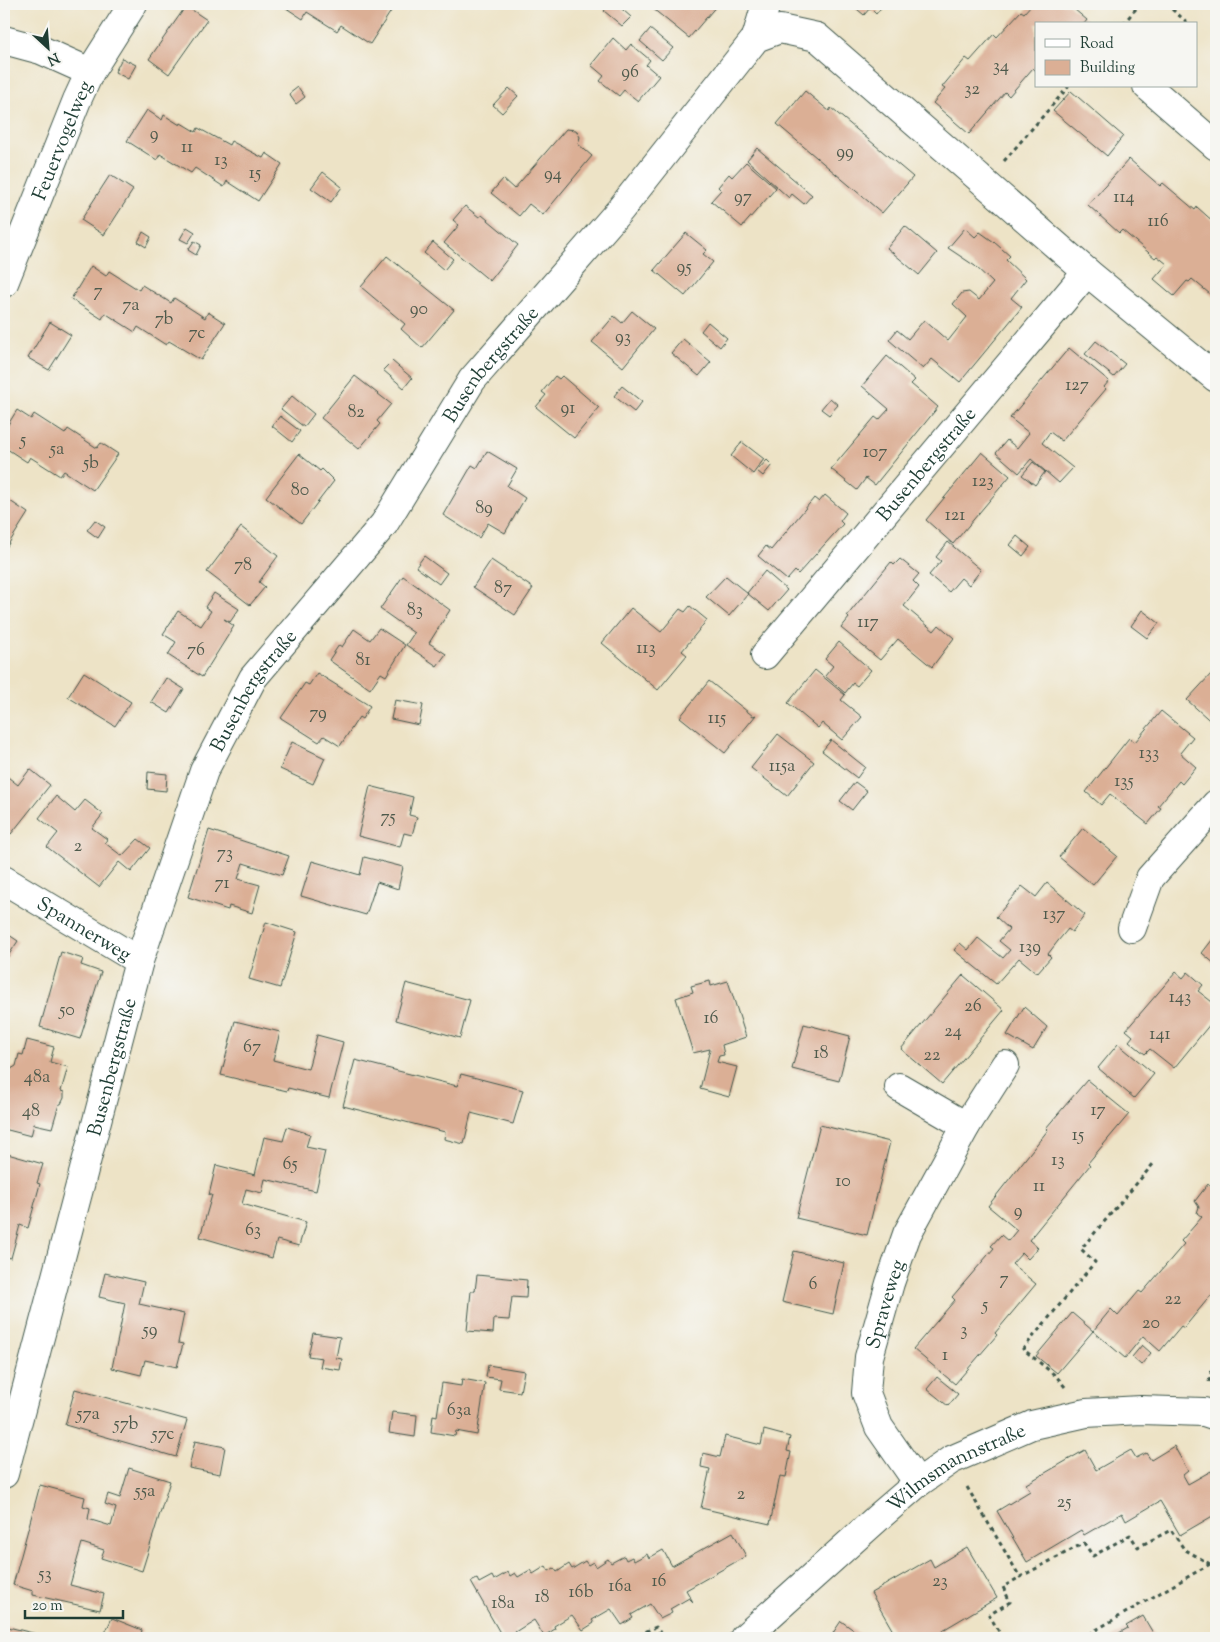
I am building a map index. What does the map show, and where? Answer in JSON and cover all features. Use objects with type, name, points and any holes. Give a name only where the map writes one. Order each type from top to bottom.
[{"type":"street","name":"Feuervogelweg","points":[[4,283],[77,100],[90,72],[133,4]]},
{"type":"street","name":"Busenbergstraße","points":[[4,1474],[139,962],[204,771],[253,678],[384,524],[472,380],[620,210],[756,38],[766,4]]},
{"type":"street","points":[[756,38],[780,29],[817,37],[1087,272],[1216,378]]},
{"type":"street","points":[[4,40],[41,50],[90,72]]},
{"type":"street","points":[[1149,88],[1216,146]]},
{"type":"street","name":"Busenbergstraße","points":[[766,655],[1087,272]]},
{"type":"street","points":[[1132,928],[1150,878],[1216,804]]},
{"type":"street","name":"Spannerweg","points":[[4,880],[139,962]]},
{"type":"street","name":"Spraveweg","points":[[918,1483],[879,1427],[866,1394],[869,1357],[890,1283],[907,1234],[966,1126],[1004,1065]]},
{"type":"street","points":[[900,1087],[966,1126]]},
{"type":"street","name":"Wilmsmannstraße","points":[[744,1638],[918,1483],[951,1460],[1032,1425],[1086,1413],[1141,1410],[1204,1412],[1216,1416]]},
{"type":"path","points":[[1125,22],[1140,4]]},
{"type":"path","points":[[1166,4],[1187,22]]},
{"type":"path","points":[[1009,156],[1067,88]]},
{"type":"path","points":[[1056,1376],[1023,1349],[1095,1262],[1081,1249],[1154,1164]]},
{"type":"path","points":[[974,1499],[1020,1577]]},
{"type":"path","points":[[1003,1638],[988,1615],[1010,1602],[1003,1587],[1084,1543],[1092,1556],[1130,1535],[1138,1547],[1171,1530],[1184,1549],[1210,1564]]},
{"type":"path","points":[[1082,1638],[1216,1561]]},
{"type":"path","points":[[631,1638],[656,1627],[664,1638]]},
{"type":"building","points":[[280,4],[387,4],[393,8],[370,44],[341,25],[337,31],[307,12],[303,19]]},
{"type":"building","points":[[610,4],[616,4],[631,17],[622,26],[604,11]]},
{"type":"building","points":[[655,4],[718,4],[689,38],[652,8]]},
{"type":"building","points":[[851,4],[884,4],[876,14],[870,8],[864,15]]},
{"type":"building","points":[[1032,4],[1068,4],[1087,20],[1086,22],[1035,22],[1035,70],[1033,68],[1009,96],[1005,92],[969,134],[933,103],[945,89],[942,87],[966,58],[970,61],[994,34],[997,37],[1021,11],[1024,13]]},
{"type":"building","points":[[186,6],[207,20],[169,74],[149,59]]},
{"type":"building","points":[[650,29],[673,48],[662,60],[640,41]]},
{"type":"building","points":[[613,38],[626,50],[631,44],[650,60],[646,65],[659,76],[638,101],[624,90],[619,96],[600,81],[604,76],[591,65]]},
{"type":"building","points":[[122,58],[136,65],[128,79],[115,72]]},
{"type":"building","points":[[298,87],[305,97],[296,104],[289,94]]},
{"type":"building","points":[[509,88],[518,96],[502,113],[493,105]]},
{"type":"building","points":[[805,91],[829,111],[831,108],[913,177],[882,213],[777,124]]},
{"type":"building","points":[[1071,91],[1123,136],[1107,156],[1053,111]]},
{"type":"building","points":[[147,110],[162,120],[164,115],[196,132],[198,128],[229,145],[231,141],[263,158],[266,153],[282,164],[258,201],[227,181],[224,187],[195,168],[191,173],[160,154],[157,160],[127,141]]},
{"type":"building","points":[[566,129],[576,130],[580,137],[578,144],[592,156],[543,215],[529,204],[519,216],[491,193],[503,179],[514,189]]},
{"type":"building","points":[[757,148],[812,195],[804,204],[792,194],[789,198],[747,160]]},
{"type":"building","points":[[1129,159],[1160,186],[1163,183],[1195,210],[1197,207],[1216,224],[1216,299],[1192,279],[1189,282],[1187,281],[1174,296],[1154,279],[1167,264],[1157,256],[1155,258],[1122,230],[1119,233],[1088,205]]},
{"type":"building","points":[[746,162],[776,188],[742,227],[711,201],[721,190],[718,187],[729,174],[732,177]]},
{"type":"building","points":[[323,172],[342,187],[331,202],[311,188]]},
{"type":"building","points":[[110,175],[133,190],[104,235],[81,220]]},
{"type":"building","points":[[465,206],[479,217],[482,215],[518,245],[490,281],[444,243],[459,225],[453,220]]},
{"type":"building","points":[[905,226],[937,253],[919,275],[887,248]]},
{"type":"building","points":[[187,227],[195,232],[188,243],[180,239]]},
{"type":"building","points":[[965,228],[975,237],[980,232],[994,242],[1010,256],[1006,260],[1026,279],[1011,298],[1022,307],[960,382],[932,359],[923,369],[889,340],[897,330],[908,339],[924,320],[948,341],[967,317],[953,304],[962,293],[969,292],[979,300],[993,283],[975,266],[948,248]]},
{"type":"building","points":[[143,232],[151,237],[146,247],[138,242]]},
{"type":"building","points":[[686,233],[707,250],[703,254],[713,262],[685,296],[654,270]]},
{"type":"building","points":[[194,241],[201,245],[196,255],[188,250]]},
{"type":"building","points":[[433,242],[453,259],[444,270],[424,253]]},
{"type":"building","points":[[387,256],[454,310],[422,348],[401,329],[405,324],[361,287]]},
{"type":"building","points":[[91,266],[106,276],[109,271],[139,290],[142,285],[171,303],[174,298],[205,318],[208,312],[225,323],[201,360],[169,341],[166,345],[138,327],[135,332],[105,313],[102,319],[71,299]]},
{"type":"building","points":[[632,311],[654,329],[623,367],[592,342],[614,316],[622,323]]},
{"type":"building","points":[[50,322],[71,335],[49,370],[28,358]]},
{"type":"building","points":[[708,322],[727,338],[720,347],[701,331]]},
{"type":"building","points":[[683,339],[711,362],[699,376],[671,353]]},
{"type":"building","points":[[1096,341],[1125,364],[1114,377],[1085,354]]},
{"type":"building","points":[[1069,348],[1109,381],[1104,387],[1106,389],[1062,441],[1050,432],[1042,443],[1073,468],[1059,483],[1031,459],[1019,473],[996,453],[1007,440],[1017,448],[1029,433],[1010,418]]},
{"type":"building","points":[[887,356],[915,380],[911,384],[938,407],[875,485],[866,478],[857,490],[831,469],[875,417],[879,420],[889,409],[862,386]]},
{"type":"building","points":[[392,361],[412,378],[404,388],[383,370]]},
{"type":"building","points":[[355,376],[391,404],[377,421],[380,424],[359,449],[321,418]]},
{"type":"building","points":[[555,376],[559,379],[562,376],[599,408],[574,438],[536,407],[546,395],[542,392]]},
{"type":"building","points":[[622,386],[642,402],[634,412],[614,396]]},
{"type":"building","points":[[292,396],[314,414],[304,427],[281,409]]},
{"type":"building","points":[[830,398],[838,405],[829,415],[821,409]]},
{"type":"building","points":[[17,410],[31,419],[34,414],[65,434],[68,429],[97,448],[101,443],[118,454],[93,490],[64,471],[60,476],[30,457],[27,462],[4,447],[4,431]]},
{"type":"building","points":[[280,416],[300,431],[292,442],[272,426]]},
{"type":"building","points":[[742,442],[764,459],[753,474],[731,456]]},
{"type":"building","points":[[487,451],[517,469],[507,486],[525,498],[505,533],[488,523],[479,538],[443,515],[472,465],[477,468]]},
{"type":"building","points":[[982,452],[1010,476],[953,544],[926,520]]},
{"type":"building","points":[[299,454],[320,471],[322,469],[334,481],[301,524],[266,497]]},
{"type":"building","points":[[767,460],[772,465],[763,476],[757,471]]},
{"type":"building","points":[[1033,462],[1045,472],[1035,485],[1022,475]]},
{"type":"building","points":[[825,495],[846,513],[840,521],[843,524],[798,574],[795,571],[787,580],[758,556],[766,546],[771,550],[814,498],[819,502]]},
{"type":"building","points":[[4,497],[28,513],[4,551]]},
{"type":"building","points":[[95,520],[105,527],[98,538],[87,530]]},
{"type":"building","points":[[241,527],[278,556],[259,582],[265,587],[250,605],[207,572]]},
{"type":"building","points":[[1017,536],[1030,547],[1023,556],[1010,545]]},
{"type":"building","points":[[948,542],[981,570],[969,585],[961,578],[949,592],[929,575],[941,561],[936,557]]},
{"type":"building","points":[[424,556],[447,573],[439,584],[416,567]]},
{"type":"building","points":[[900,559],[919,574],[913,581],[919,587],[904,606],[934,631],[939,625],[954,638],[932,667],[898,639],[880,660],[841,628],[849,618],[847,616],[891,562],[894,565]]},
{"type":"building","points":[[491,560],[533,588],[515,615],[473,587]]},
{"type":"building","points":[[765,571],[787,590],[769,611],[747,593]]},
{"type":"building","points":[[403,576],[450,610],[429,643],[446,654],[437,666],[406,645],[414,633],[380,609]]},
{"type":"building","points":[[726,576],[748,594],[729,616],[706,597]]},
{"type":"building","points":[[214,593],[239,609],[230,622],[224,619],[234,626],[202,677],[168,655],[176,642],[163,634],[178,611],[201,626],[211,611],[205,607]]},
{"type":"building","points":[[690,606],[707,620],[682,651],[687,655],[658,690],[602,643],[631,608],[661,632],[680,609],[685,612]]},
{"type":"building","points":[[1142,610],[1159,623],[1147,638],[1131,626]]},
{"type":"building","points":[[379,628],[405,645],[386,676],[381,673],[370,689],[329,660],[339,645],[342,647],[354,629],[370,640]]},
{"type":"building","points":[[839,642],[871,670],[857,686],[853,683],[845,693],[825,676],[833,666],[825,659]]},
{"type":"building","points":[[815,670],[845,695],[841,700],[862,717],[842,740],[822,723],[818,728],[788,703]]},
{"type":"building","points":[[84,672],[131,702],[115,726],[68,697]]},
{"type":"building","points":[[317,673],[370,706],[362,719],[359,717],[340,746],[324,736],[319,742],[281,718],[305,683],[309,685]]},
{"type":"building","points":[[1212,673],[1216,677],[1216,726],[1187,700]]},
{"type":"building","points":[[166,678],[184,689],[169,713],[151,702]]},
{"type":"building","points":[[709,681],[753,716],[756,715],[725,753],[680,717]]},
{"type":"building","points":[[395,700],[423,705],[419,725],[391,719]]},
{"type":"building","points":[[1161,711],[1193,737],[1180,753],[1196,767],[1182,784],[1179,781],[1158,806],[1161,808],[1148,824],[1110,794],[1101,805],[1086,792],[1129,738],[1135,742]]},
{"type":"building","points":[[778,734],[814,762],[787,796],[751,768]]},
{"type":"building","points":[[831,740],[865,767],[857,778],[822,751]]},
{"type":"building","points":[[292,742],[325,758],[313,784],[280,769]]},
{"type":"building","points":[[30,769],[50,785],[11,834],[4,828],[4,774],[18,785]]},
{"type":"building","points":[[148,772],[167,774],[166,791],[147,789]]},
{"type":"building","points":[[855,782],[867,791],[852,810],[840,801]]},
{"type":"building","points":[[370,786],[413,797],[409,815],[417,817],[412,835],[404,833],[400,847],[358,836]]},
{"type":"building","points":[[56,796],[75,812],[85,800],[103,814],[92,828],[107,839],[105,843],[122,856],[138,839],[150,848],[131,872],[119,862],[99,887],[47,847],[58,833],[39,818]]},
{"type":"building","points":[[1083,828],[1117,856],[1093,885],[1059,857]]},
{"type":"building","points":[[209,830],[289,856],[282,875],[243,863],[238,879],[260,885],[252,913],[229,906],[228,910],[188,897]]},
{"type":"building","points":[[364,857],[403,867],[398,889],[377,882],[366,915],[301,896],[312,861],[360,875]]},
{"type":"building","points":[[1047,883],[1085,915],[1072,932],[1068,929],[1058,941],[1048,954],[1051,957],[1037,973],[1019,958],[996,984],[954,950],[960,943],[968,950],[978,938],[1003,958],[1010,950],[999,941],[1009,929],[996,917],[1022,886],[1036,897]]},
{"type":"building","points":[[266,922],[297,932],[280,988],[249,979]]},
{"type":"building","points":[[6,933],[18,941],[4,962],[4,937]]},
{"type":"building","points":[[1216,935],[1216,965],[1202,953]]},
{"type":"building","points":[[61,952],[83,959],[81,965],[101,972],[80,1039],[40,1027]]},
{"type":"building","points":[[1176,972],[1183,978],[1188,972],[1203,985],[1198,991],[1216,1005],[1216,1017],[1174,1068],[1150,1049],[1145,1054],[1129,1041],[1133,1036],[1126,1030]]},
{"type":"building","points":[[963,975],[1004,1010],[942,1084],[901,1049]]},
{"type":"building","points":[[710,981],[711,986],[728,981],[746,1037],[722,1045],[724,1055],[719,1056],[717,1062],[737,1067],[729,1097],[700,1089],[710,1049],[693,1053],[676,998],[693,992],[691,986]]},
{"type":"building","points":[[406,983],[470,1000],[460,1038],[396,1020]]},
{"type":"building","points":[[1024,1007],[1047,1027],[1033,1050],[1007,1035]]},
{"type":"building","points":[[235,1021],[280,1032],[273,1060],[308,1069],[317,1035],[343,1042],[329,1098],[288,1088],[287,1091],[221,1075]]},
{"type":"building","points":[[804,1024],[850,1036],[839,1081],[792,1069]]},
{"type":"building","points":[[27,1040],[54,1047],[50,1062],[68,1067],[61,1091],[64,1092],[64,1098],[61,1104],[59,1104],[52,1128],[34,1124],[31,1136],[4,1129],[6,1103],[4,1096],[7,1084],[11,1069],[16,1066],[19,1054],[23,1055]]},
{"type":"building","points":[[1118,1044],[1154,1074],[1134,1098],[1098,1068]]},
{"type":"building","points":[[355,1060],[457,1086],[461,1074],[523,1090],[513,1124],[471,1113],[464,1144],[444,1139],[445,1132],[343,1106]]},
{"type":"building","points":[[1087,1080],[1129,1114],[1088,1163],[1090,1165],[1029,1240],[1038,1248],[1028,1259],[1022,1253],[1012,1264],[1036,1284],[995,1333],[997,1335],[955,1384],[913,1349],[955,1300],[952,1297],[994,1248],[991,1246],[1001,1235],[1008,1241],[1017,1230],[988,1206],[1048,1130],[1046,1128]]},
{"type":"building","points":[[820,1125],[890,1142],[867,1235],[796,1218]]},
{"type":"building","points":[[287,1127],[310,1134],[306,1147],[325,1151],[316,1191],[265,1179],[262,1193],[246,1189],[242,1204],[306,1222],[299,1246],[277,1240],[272,1258],[200,1237],[212,1195],[209,1195],[216,1165],[255,1175],[264,1137],[283,1141]]},
{"type":"building","points":[[4,1153],[43,1164],[37,1183],[40,1184],[28,1228],[20,1225],[11,1258],[6,1257],[4,1263]]},
{"type":"building","points":[[1208,1184],[1216,1188],[1216,1289],[1184,1328],[1181,1326],[1160,1351],[1143,1336],[1125,1358],[1093,1331],[1111,1309],[1118,1316],[1139,1291],[1142,1293],[1184,1244],[1181,1241],[1202,1217],[1197,1213],[1199,1207],[1195,1201]]},
{"type":"building","points":[[794,1251],[844,1263],[833,1314],[782,1302]]},
{"type":"building","points":[[105,1273],[144,1282],[139,1304],[184,1314],[178,1343],[183,1344],[177,1367],[145,1360],[141,1375],[112,1368],[125,1303],[99,1297]]},
{"type":"building","points":[[477,1275],[527,1280],[526,1298],[512,1297],[509,1320],[494,1319],[493,1333],[467,1331],[471,1291],[475,1291]]},
{"type":"building","points":[[1072,1313],[1093,1331],[1057,1373],[1036,1356]]},
{"type":"building","points":[[313,1333],[340,1337],[336,1358],[342,1359],[340,1370],[320,1367],[322,1358],[308,1356]]},
{"type":"building","points":[[1142,1345],[1151,1353],[1141,1365],[1132,1357]]},
{"type":"building","points":[[488,1365],[524,1371],[520,1392],[499,1389],[501,1379],[486,1377]]},
{"type":"building","points":[[937,1377],[958,1394],[948,1406],[927,1389]]},
{"type":"building","points":[[462,1379],[485,1383],[477,1435],[456,1431],[455,1436],[431,1432],[433,1415],[437,1416],[442,1383],[461,1386]]},
{"type":"building","points":[[75,1389],[187,1420],[176,1457],[65,1425]]},
{"type":"building","points":[[392,1412],[417,1415],[415,1437],[389,1433]]},
{"type":"building","points":[[764,1430],[790,1437],[787,1451],[791,1452],[786,1477],[780,1476],[770,1524],[701,1508],[710,1469],[701,1467],[703,1453],[720,1457],[725,1436],[761,1445]]},
{"type":"building","points":[[195,1441],[225,1447],[220,1474],[189,1468]]},
{"type":"building","points":[[1174,1446],[1188,1471],[1183,1475],[1188,1484],[1211,1471],[1216,1480],[1216,1514],[1180,1535],[1160,1501],[1126,1521],[1122,1513],[1084,1535],[1081,1530],[1027,1562],[997,1511],[1030,1491],[1026,1484],[1085,1450],[1096,1470],[1131,1450],[1136,1458],[1146,1453],[1151,1460]]},
{"type":"building","points":[[129,1468],[170,1481],[142,1571],[101,1558],[104,1550],[82,1543],[70,1585],[104,1594],[100,1610],[33,1595],[33,1591],[13,1585],[40,1485],[85,1497],[83,1506],[90,1508],[88,1519],[111,1526],[116,1508],[105,1504],[108,1494],[120,1498]]},
{"type":"building","points":[[733,1532],[746,1556],[686,1590],[693,1602],[689,1598],[670,1609],[672,1613],[660,1619],[650,1604],[631,1615],[633,1618],[622,1625],[611,1609],[592,1620],[594,1623],[583,1630],[572,1615],[554,1626],[555,1629],[544,1636],[534,1620],[515,1632],[516,1635],[510,1638],[503,1638],[471,1582],[477,1579],[479,1583],[492,1576],[494,1580],[508,1572],[510,1576],[515,1573],[518,1577],[530,1570],[533,1574],[546,1566],[549,1571],[554,1568],[557,1572],[569,1564],[572,1569],[585,1561],[588,1565],[593,1562],[596,1567],[608,1559],[611,1563],[624,1556],[626,1560],[632,1557],[634,1561],[647,1554],[649,1558],[663,1550],[672,1566]]},
{"type":"building","points":[[967,1547],[997,1598],[943,1630],[945,1634],[938,1638],[897,1638],[871,1593],[930,1559],[934,1567]]},
{"type":"building","points":[[1143,1616],[1156,1638],[1110,1638],[1128,1628],[1126,1626]]},
{"type":"building","points":[[112,1618],[142,1630],[141,1634],[152,1638],[118,1638],[105,1633]]},
{"type":"building","points":[[841,1621],[862,1636],[861,1638],[841,1638],[833,1633]]},
{"type":"building","points":[[4,1626],[41,1635],[53,1638],[4,1638]]}]
